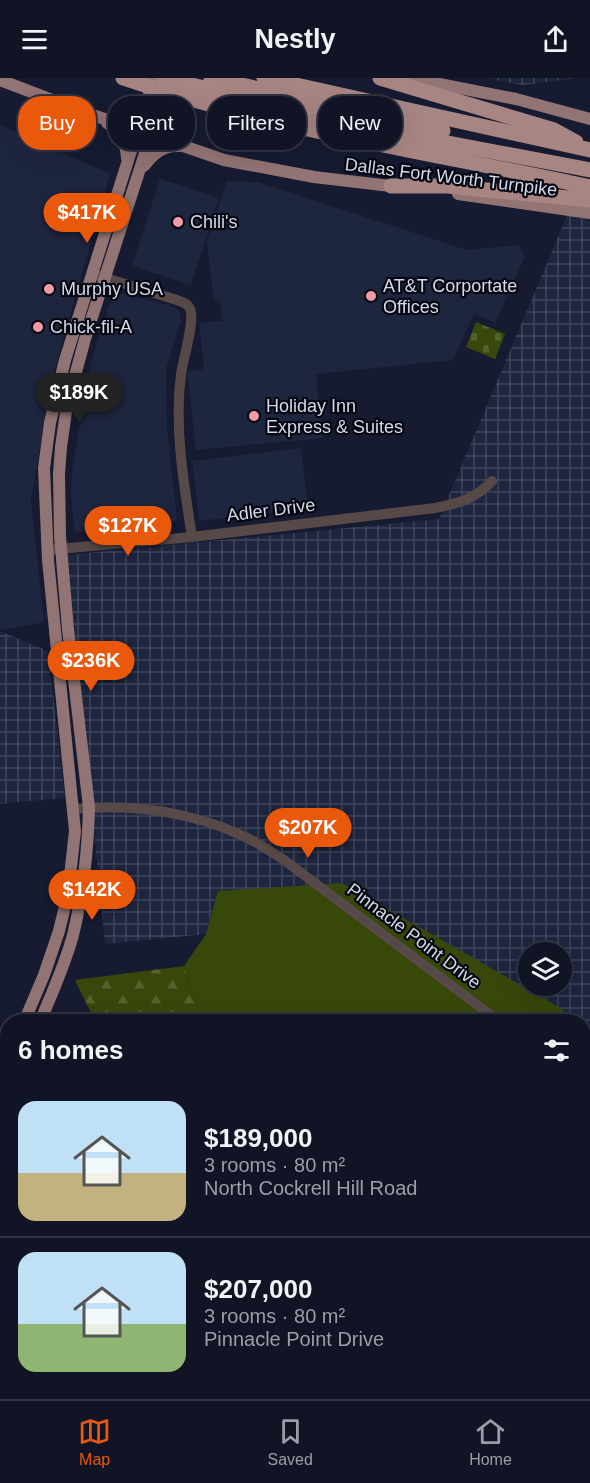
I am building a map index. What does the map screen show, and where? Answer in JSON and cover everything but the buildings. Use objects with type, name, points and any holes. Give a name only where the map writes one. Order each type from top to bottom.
[{"type":"highway","points":[[123,78],[275,122],[590,187]]},
{"type":"highway","points":[[166,78],[348,124],[590,170]]},
{"type":"highway","points":[[211,78],[590,162]]},
{"type":"highway","points":[[264,78],[590,151]]},
{"type":"highway","points":[[380,78],[554,130],[590,151]]},
{"type":"highway","points":[[500,143],[590,151]]},
{"type":"highway","points":[[392,186],[447,186],[590,200]]},
{"type":"main road","points":[[148,96],[154,78]]},
{"type":"main road","points":[[162,96],[166,78]]},
{"type":"main road","points":[[409,78],[507,97],[590,119]]},
{"type":"main road","name":"Dallas Fort Worth Turnpike","points":[[0,80],[42,96]]},
{"type":"main road","points":[[96,117],[112,126],[120,134],[127,154],[126,168]]},
{"type":"main road","points":[[44,1014],[58,981],[73,936],[84,869],[89,807],[68,629],[61,549],[59,474],[67,405],[132,150]]},
{"type":"main road","points":[[27,1014],[44,975],[64,913],[75,831],[47,550],[44,468],[65,360],[140,172],[146,150]]},
{"type":"main road","points":[[140,172],[151,158],[162,150]]},
{"type":"main road","name":"Dallas Fort Worth Turnpike","points":[[195,150],[224,160],[275,171],[590,213]]},
{"type":"main road","points":[[55,402],[67,405]]},
{"type":"street","points":[[99,276],[177,300],[190,308],[192,322],[181,372],[179,397],[183,477],[192,537]]},
{"type":"street","name":"Adler Drive","points":[[47,550],[192,537],[443,506],[469,498],[492,481]]},
{"type":"street","name":"Pinnacle Point Drive","points":[[74,809],[144,808],[210,823],[261,845],[285,860],[489,1014]]},
{"type":"shaded area","points":[[485,78],[576,78],[524,85]]},
{"type":"shaded area","points":[[0,125],[18,133],[18,150],[56,150],[110,174],[51,383],[31,501],[44,622],[4,630],[0,628]]},
{"type":"shaded area","points":[[160,179],[219,198],[191,285],[132,266]]},
{"type":"shaded area","points":[[227,181],[257,182],[464,250],[519,245],[525,256],[495,323],[474,314],[453,360],[316,374],[323,438],[196,450],[187,371],[204,369],[199,323],[222,321],[220,300],[214,300],[207,241]]},
{"type":"shaded area","points":[[569,211],[590,221],[590,1014],[561,1014],[564,1010],[523,996],[572,996],[572,942],[518,942],[518,994],[218,891],[206,934],[105,944],[67,555],[439,519]]},
{"type":"shaded area","points":[[123,293],[174,307],[179,311],[181,320],[166,369],[167,428],[177,519],[170,524],[75,532],[71,496],[72,470],[90,365],[109,305],[115,296]]},
{"type":"shaded area","points":[[301,448],[308,508],[199,521],[192,461]]},
{"type":"shaded area","points":[[0,631],[48,651],[65,798],[0,804]]},
{"type":"green space","points":[[476,322],[505,334],[495,359],[466,347]]},
{"type":"green space","points":[[342,883],[518,984],[518,996],[540,996],[564,1010],[562,1014],[200,1014],[184,966],[206,934],[218,891]]},
{"type":"green space","points":[[184,966],[200,1014],[92,1014],[75,980]]},
{"type":"place","name":"Chili's","points":[[178,222]]},
{"type":"place","name":"Murphy USA","points":[[49,289]]},
{"type":"place","name":"AT&T Corportate Offices","points":[[371,296]]},
{"type":"place","name":"Chick-fil-A","points":[[38,327]]},
{"type":"place","name":"Holiday Inn Express & Suites","points":[[254,416]]}]
